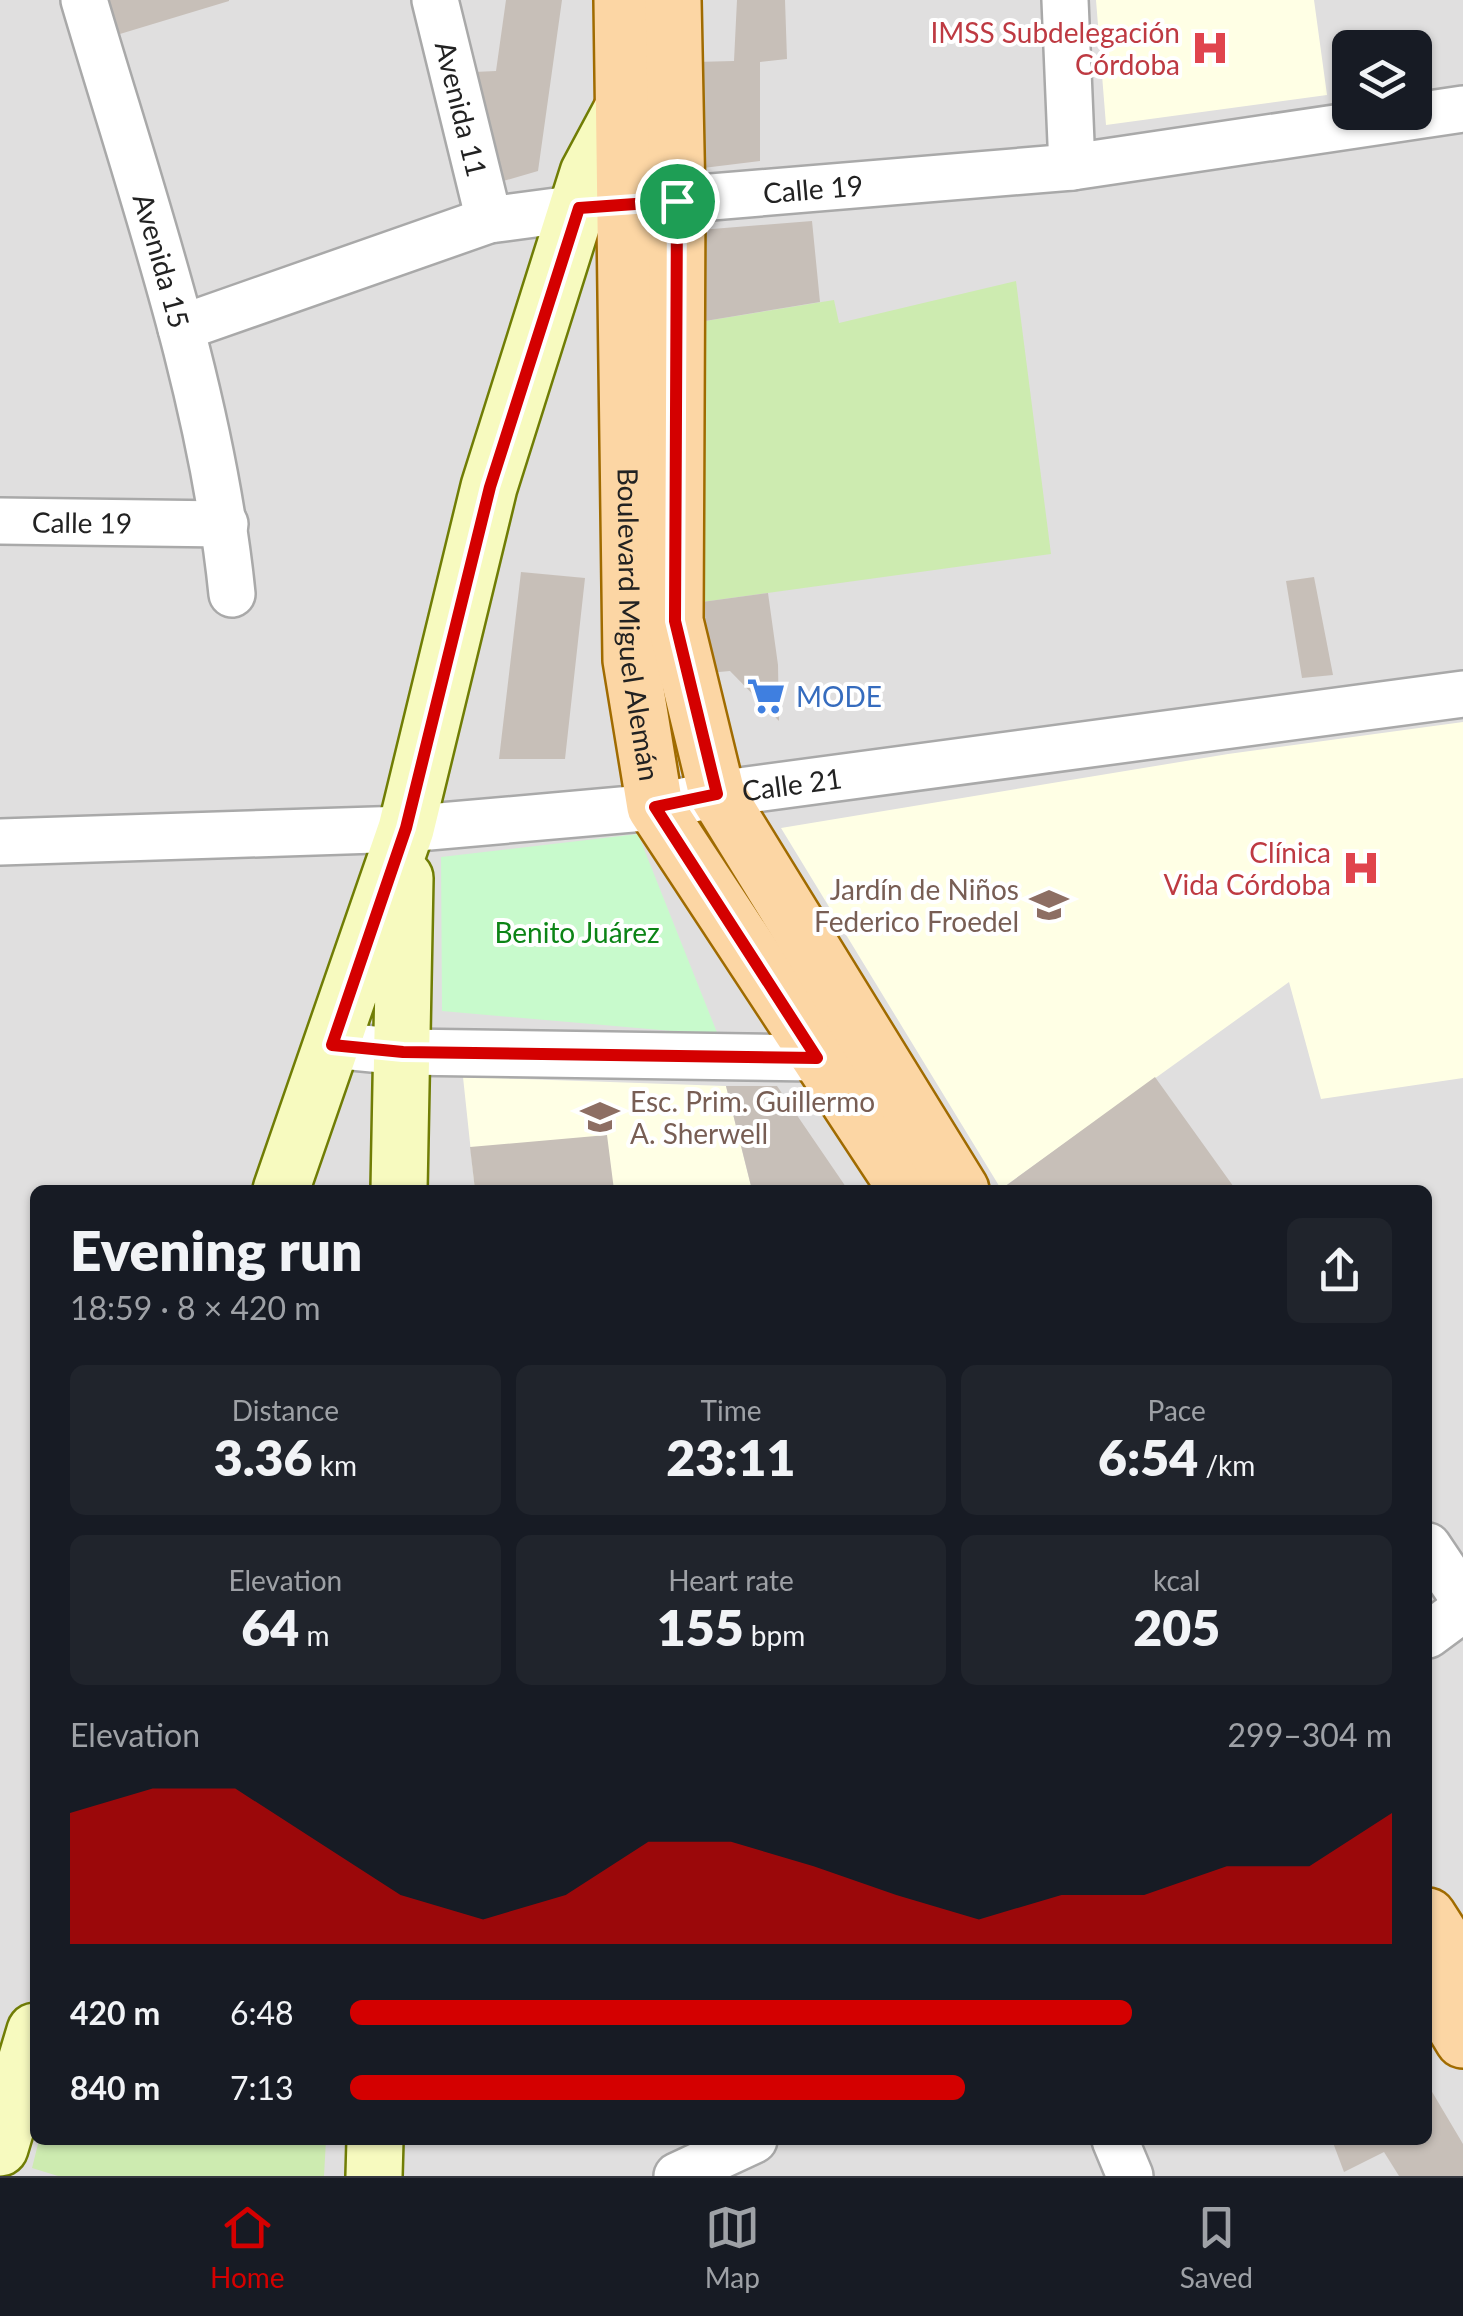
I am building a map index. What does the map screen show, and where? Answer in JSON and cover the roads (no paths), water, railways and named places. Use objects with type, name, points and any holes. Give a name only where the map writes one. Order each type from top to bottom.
[{"type":"main road","name":"Boulevard Miguel Alemán","points":[[622,0],[628,204],[631,660],[655,807],[904,1185]]},
{"type":"main road","points":[[283,1185],[406,828],[490,487],[628,204],[673,0]]},
{"type":"main road","points":[[628,204],[675,621],[717,794],[958,1185]]},
{"type":"main road","points":[[399,1185],[406,828]]},
{"type":"main road","points":[[1432,1922],[1463,1971]]},
{"type":"main road","points":[[1432,1989],[1463,2040]]},
{"type":"main road","points":[[0,2148],[30,2048]]},
{"type":"main road","points":[[374,2176],[375,2145]]},
{"type":"street","name":"Avenida 15","points":[[84,0],[181,328],[225,524],[232,594]]},
{"type":"street","name":"Avenida 11","points":[[435,0],[488,220]]},
{"type":"street","points":[[1065,0],[1072,167]]},
{"type":"street","name":"Calle 19","points":[[181,328],[488,220],[628,204],[1072,167],[1463,109]]},
{"type":"street","name":"Calle 19","points":[[0,521],[225,524]]},
{"type":"street","name":"Calle 21","points":[[0,842],[406,828],[655,807],[717,794],[1463,694]]},
{"type":"street","points":[[332,1045],[403,1052],[817,1058]]},
{"type":"street","points":[[1432,1552],[1463,1598]]},
{"type":"street","points":[[1432,1632],[1463,1608]]},
{"type":"street","points":[[677,2176],[743,2145]]},
{"type":"street","points":[[1118,2145],[1130,2176]]},
{"type":"place","name":"IMSS Subdelegación Córdoba","points":[[1210,48]]},
{"type":"place","name":"MODE","points":[[766,696]]},
{"type":"place","name":"Clínica Vida Córdoba","points":[[1361,868]]},
{"type":"place","name":"Jardín de Niños Federico Froedel","points":[[1049,905]]},
{"type":"place","name":"Esc. Prim. Guillermo A. Sherwell","points":[[600,1117]]},
{"type":"park label","name":"Benito Juárez","points":[[577,932]]}]
